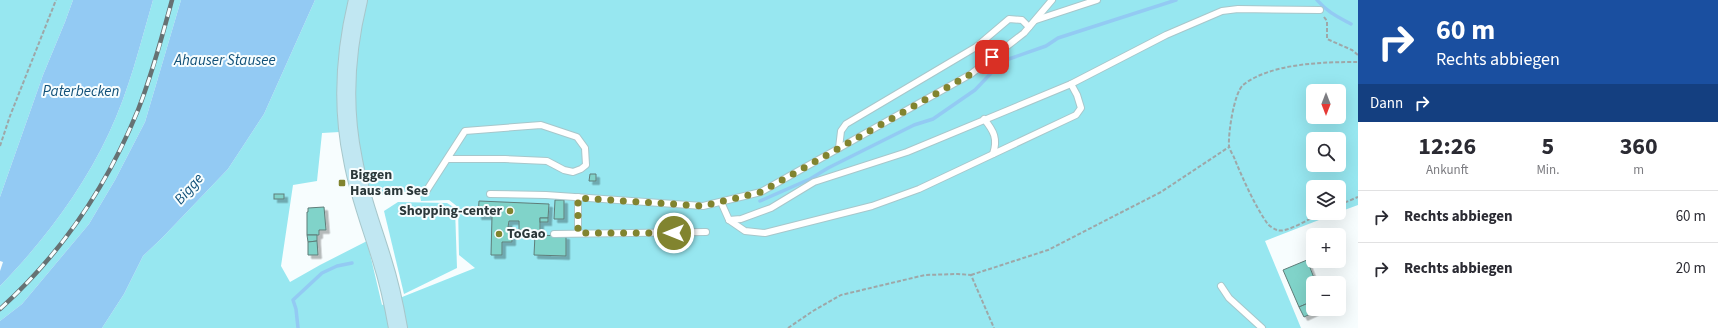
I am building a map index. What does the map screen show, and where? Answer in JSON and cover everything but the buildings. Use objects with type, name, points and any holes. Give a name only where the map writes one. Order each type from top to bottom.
[{"type":"main road","points":[[358,0],[350,40],[346,92],[350,148],[364,203],[394,303],[398,328]]},
{"type":"lane","points":[[490,194],[546,195],[703,206],[761,192],[971,74],[1024,33],[1052,0]]},
{"type":"lane","points":[[1035,20],[1097,0]]},
{"type":"lane","points":[[729,220],[741,219],[771,208],[814,182],[886,160],[1071,84],[1166,35],[1222,11],[1238,9],[1320,10]]},
{"type":"lane","points":[[839,148],[841,131],[846,124],[976,47],[1009,19],[1022,20],[1029,27]]},
{"type":"lane","points":[[721,202],[729,220],[744,231],[765,233],[872,206],[919,189],[1076,115],[1081,108],[1077,95],[1071,84]]},
{"type":"lane","points":[[984,119],[990,127],[997,143],[994,154]]},
{"type":"lane","points":[[425,193],[465,131],[541,125],[577,137],[585,148],[587,159],[586,164],[581,169],[573,172],[564,170],[547,160],[505,158],[447,159]]},
{"type":"lane","points":[[578,198],[578,233]]},
{"type":"lane","points":[[554,234],[706,232]]},
{"type":"lane","points":[[1221,286],[1229,298],[1262,328]]},
{"type":"path","points":[[0,146],[10,116],[56,0]]},
{"type":"path","points":[[1320,10],[1327,21],[1327,39],[1352,50],[1358,55]]},
{"type":"path","points":[[1306,220],[1290,229],[1282,231],[1276,230],[1268,224],[1253,197],[1230,147],[1234,102],[1242,86],[1257,77],[1281,69],[1318,62],[1358,62]]},
{"type":"path","points":[[788,328],[813,310],[841,295],[925,275],[971,275],[1048,250],[1161,192],[1230,147]]},
{"type":"path","points":[[1346,202],[1358,197]]},
{"type":"path","points":[[971,275],[994,328]]},
{"type":"shaded area","points":[[0,0],[73,0],[43,75],[0,197]]},
{"type":"shaded area","points":[[153,0],[181,0],[145,122],[115,180],[89,224],[22,304],[0,321],[0,286],[47,233],[61,214],[99,154],[116,117],[128,84]]},
{"type":"shaded area","points":[[315,0],[1358,0],[1358,205],[1346,209],[1346,180],[1306,180],[1306,220],[1319,220],[1265,241],[1301,328],[102,328],[124,294],[143,256],[228,169],[264,114]],"holes":[[[357,131],[359,161],[371,196],[419,190],[421,201],[449,200],[458,207],[459,255],[475,268],[382,305],[367,241],[290,282],[281,266],[293,185],[317,181],[322,133]]]},
{"type":"shaded area","points":[[398,202],[447,203],[455,208],[457,268],[404,294],[384,211]]},
{"type":"water","name":"Paterbecken","points":[[73,0],[153,0],[134,68],[116,117],[99,154],[61,214],[47,233],[0,286],[0,271],[3,262],[0,261],[0,197],[43,75]]},
{"type":"water","name":"Ahauser Stausee","points":[[181,0],[315,0],[264,114],[228,169],[143,256],[124,294],[102,328],[0,328],[0,321],[22,304],[89,224],[115,180],[145,122]]},
{"type":"waterway","points":[[760,201],[810,179],[828,168],[914,125],[933,119],[975,90],[996,68],[1006,60],[1046,46],[1058,38],[1176,0]]},
{"type":"waterway","points":[[1317,0],[1329,11],[1351,24]]},
{"type":"waterway","points":[[298,328],[296,309],[293,300],[322,273],[337,266],[352,263]]},
{"type":"railway","points":[[0,309],[43,265],[62,242],[97,192],[126,138],[138,110],[148,83],[172,0]]},
{"type":"place","name":"Biggen Haus am See","points":[[342,183]]},
{"type":"place","name":"Shopping-center","points":[[510,211]]},
{"type":"place","name":"ToGao","points":[[499,234]]},
{"type":"route","points":[[674,233],[578,233],[578,198],[703,206],[761,192],[971,74],[992,57]]},
{"type":"water label","name":"Bigge","points":[[189,189]]}]
